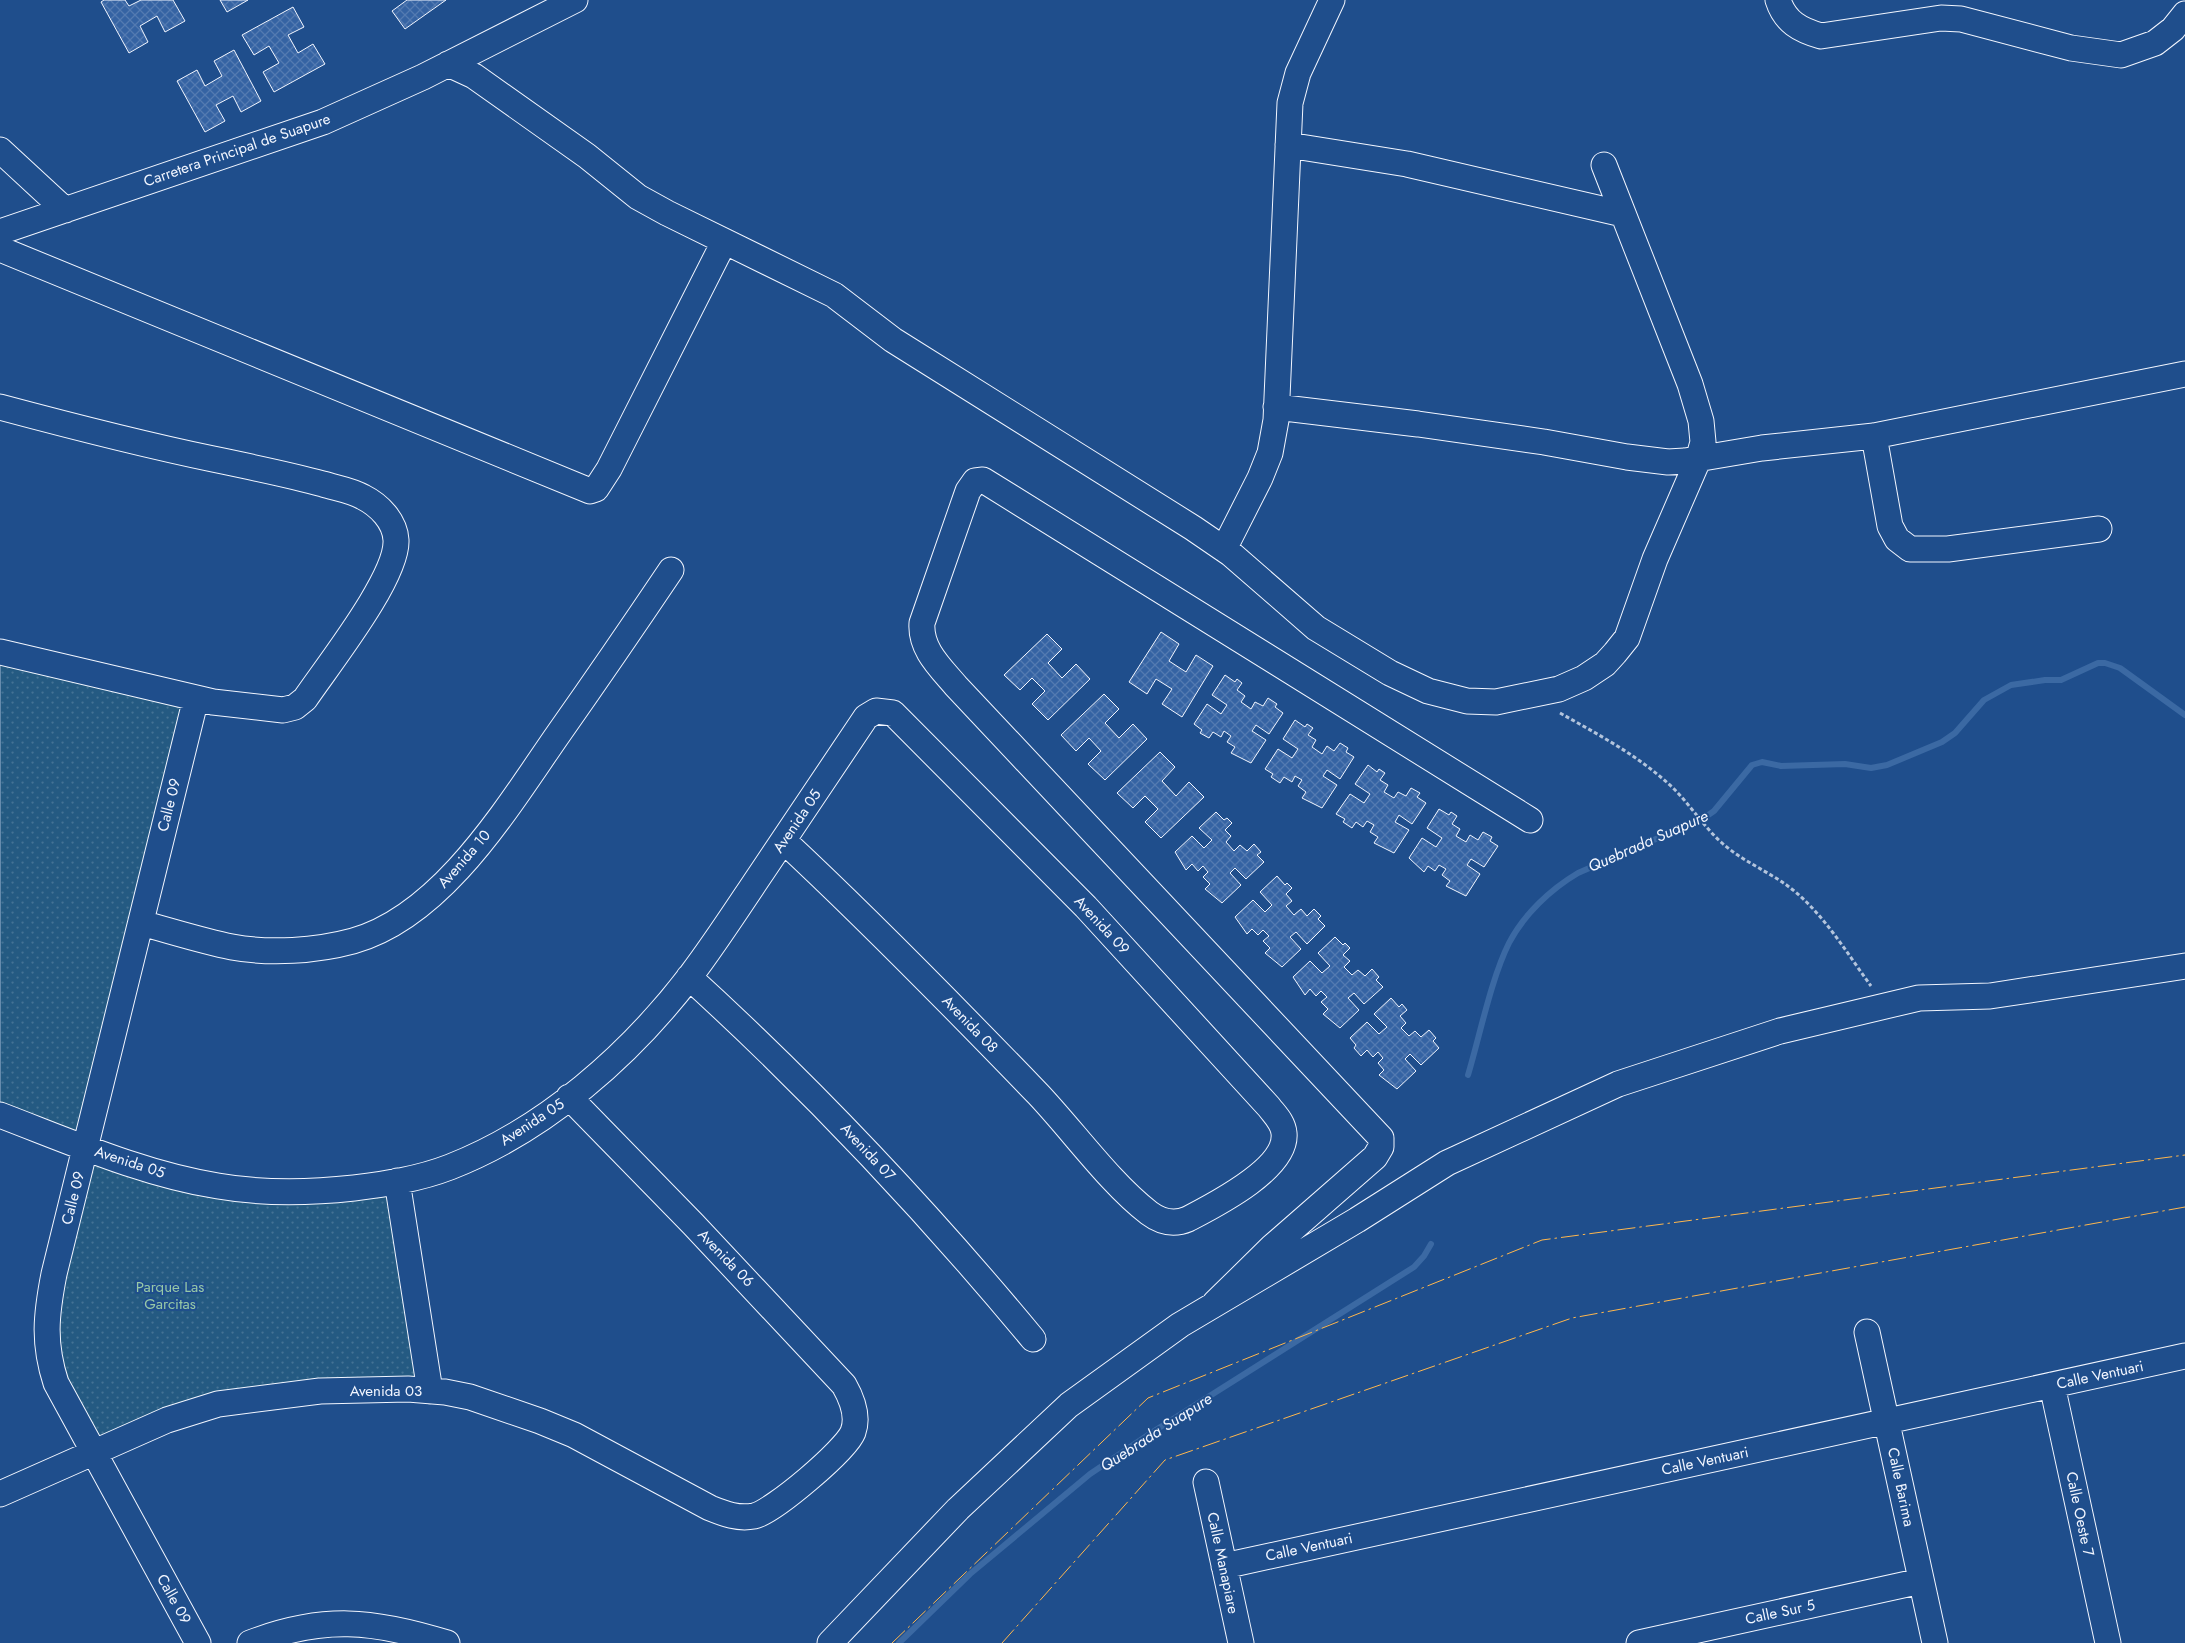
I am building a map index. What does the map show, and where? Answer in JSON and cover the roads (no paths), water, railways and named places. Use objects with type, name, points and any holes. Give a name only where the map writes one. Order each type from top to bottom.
[{"type":"street","name":"Carretera Principal de Suapure","points":[[0,232],[323,122],[448,64],[575,0]]},
{"type":"street","points":[[1224,548],[1260,478],[1270,453],[1276,407],[1290,103],[1298,73],[1332,0]]},
{"type":"street","points":[[1778,0],[1781,10],[1791,22],[1806,32],[1821,36],[1941,18],[1961,19],[2071,48],[2121,55],[2155,43],[2173,29],[2185,14]]},
{"type":"street","points":[[448,64],[474,76],[588,156],[638,197],[724,242],[834,295],[893,340],[1224,548],[1316,628],[1390,673],[1428,691],[1467,701],[1496,702],[1559,689],[1584,678],[1605,664],[1627,638],[1655,559],[1698,460],[1702,442],[1701,421],[1690,384],[1604,165]]},
{"type":"street","points":[[1288,145],[1416,166],[1623,214]]},
{"type":"street","points":[[0,150],[65,210]]},
{"type":"street","points":[[0,249],[590,491],[596,489],[609,469],[724,242]]},
{"type":"street","points":[[1276,407],[1418,424],[1668,462],[1698,460],[1738,451],[1874,436],[2185,374]]},
{"type":"street","points":[[0,407],[138,443],[294,476],[363,497],[387,516],[393,526],[396,540],[394,554],[386,576],[371,602],[305,698],[295,707],[283,710],[196,698],[0,652]]},
{"type":"street","points":[[1874,436],[1890,526],[1897,538],[1910,549],[1948,549],[2099,529]]},
{"type":"street","points":[[1215,1303],[1272,1247],[1376,1157],[1381,1147],[1381,1138],[956,686],[930,655],[921,638],[922,623],[968,491],[975,481],[983,480],[1530,820]]},
{"type":"street","name":"Avenida 10","points":[[141,923],[233,947],[257,949],[319,948],[353,941],[376,933],[394,923],[422,904],[463,864],[530,774],[671,570]]},
{"type":"street","name":"Calle 09","points":[[196,698],[54,1274],[48,1304],[46,1341],[48,1359],[56,1383],[93,1454],[198,1643]]},
{"type":"street","name":"Avenida 05","points":[[0,1115],[86,1147],[181,1178],[250,1191],[292,1193],[397,1182],[450,1167],[486,1151],[522,1131],[569,1097],[626,1047],[689,977],[784,841],[866,717],[876,711],[893,713]]},
{"type":"street","name":"Avenida 09","points":[[893,713],[1086,907],[1269,1106],[1281,1122],[1284,1133],[1280,1152],[1256,1177],[1188,1219],[1178,1223],[1168,1222],[1150,1214]]},
{"type":"street","name":"Avenida 08","points":[[784,841],[929,981],[1060,1117],[1117,1182],[1150,1214]]},
{"type":"street","points":[[830,1643],[951,1516],[1044,1425],[1118,1368],[1215,1303],[1357,1220],[1447,1163],[1618,1084],[1780,1031],[1885,1004],[1918,998],[1990,996],[2185,966]]},
{"type":"street","name":"Avenida 07","points":[[689,977],[839,1121],[960,1250],[1033,1339]]},
{"type":"street","name":"Avenida 06","points":[[569,1097],[700,1232],[844,1385],[852,1400],[855,1412],[853,1434],[824,1464],[790,1494],[764,1512]]},
{"type":"street","points":[[397,1182],[430,1391]]},
{"type":"street","name":"Calle Barima","points":[[1867,1332],[1935,1643]]},
{"type":"street","name":"Calle Ventuari","points":[[1224,1566],[2185,1356]]},
{"type":"street","name":"Calle Oeste 7","points":[[2052,1385],[2108,1643]]},
{"type":"street","name":"Avenida 03","points":[[0,1494],[167,1420],[218,1404],[320,1391],[408,1389],[470,1397],[566,1432],[710,1508],[731,1516],[755,1516],[764,1512]]},
{"type":"street","name":"Calle Manapiare","points":[[1206,1482],[1241,1643]]},
{"type":"street","name":"Calle Sur 5","points":[[1639,1643],[1921,1581]]},
{"type":"street","points":[[250,1643],[289,1630],[347,1622],[386,1626],[447,1643]]},
{"type":"waterway","name":"Quebrada Suapure","points":[[1468,1075],[1491,990],[1503,957],[1515,932],[1530,912],[1548,895],[1578,873],[1704,818],[1714,811],[1752,765],[1762,762],[1781,766],[1845,764],[1871,768],[1887,765],[1942,742],[1955,733],[1984,700],[2011,685],[2045,680],[2061,680],[2098,663],[2105,663],[2120,668],[2185,715]]},
{"type":"waterway","name":"Quebrada Suapure","points":[[899,1643],[970,1574],[1090,1474],[1151,1433],[1414,1267],[1424,1256],[1431,1244]]},
{"type":"park label","name":"Parque Las Garcitas","points":[[170,1296]]}]
